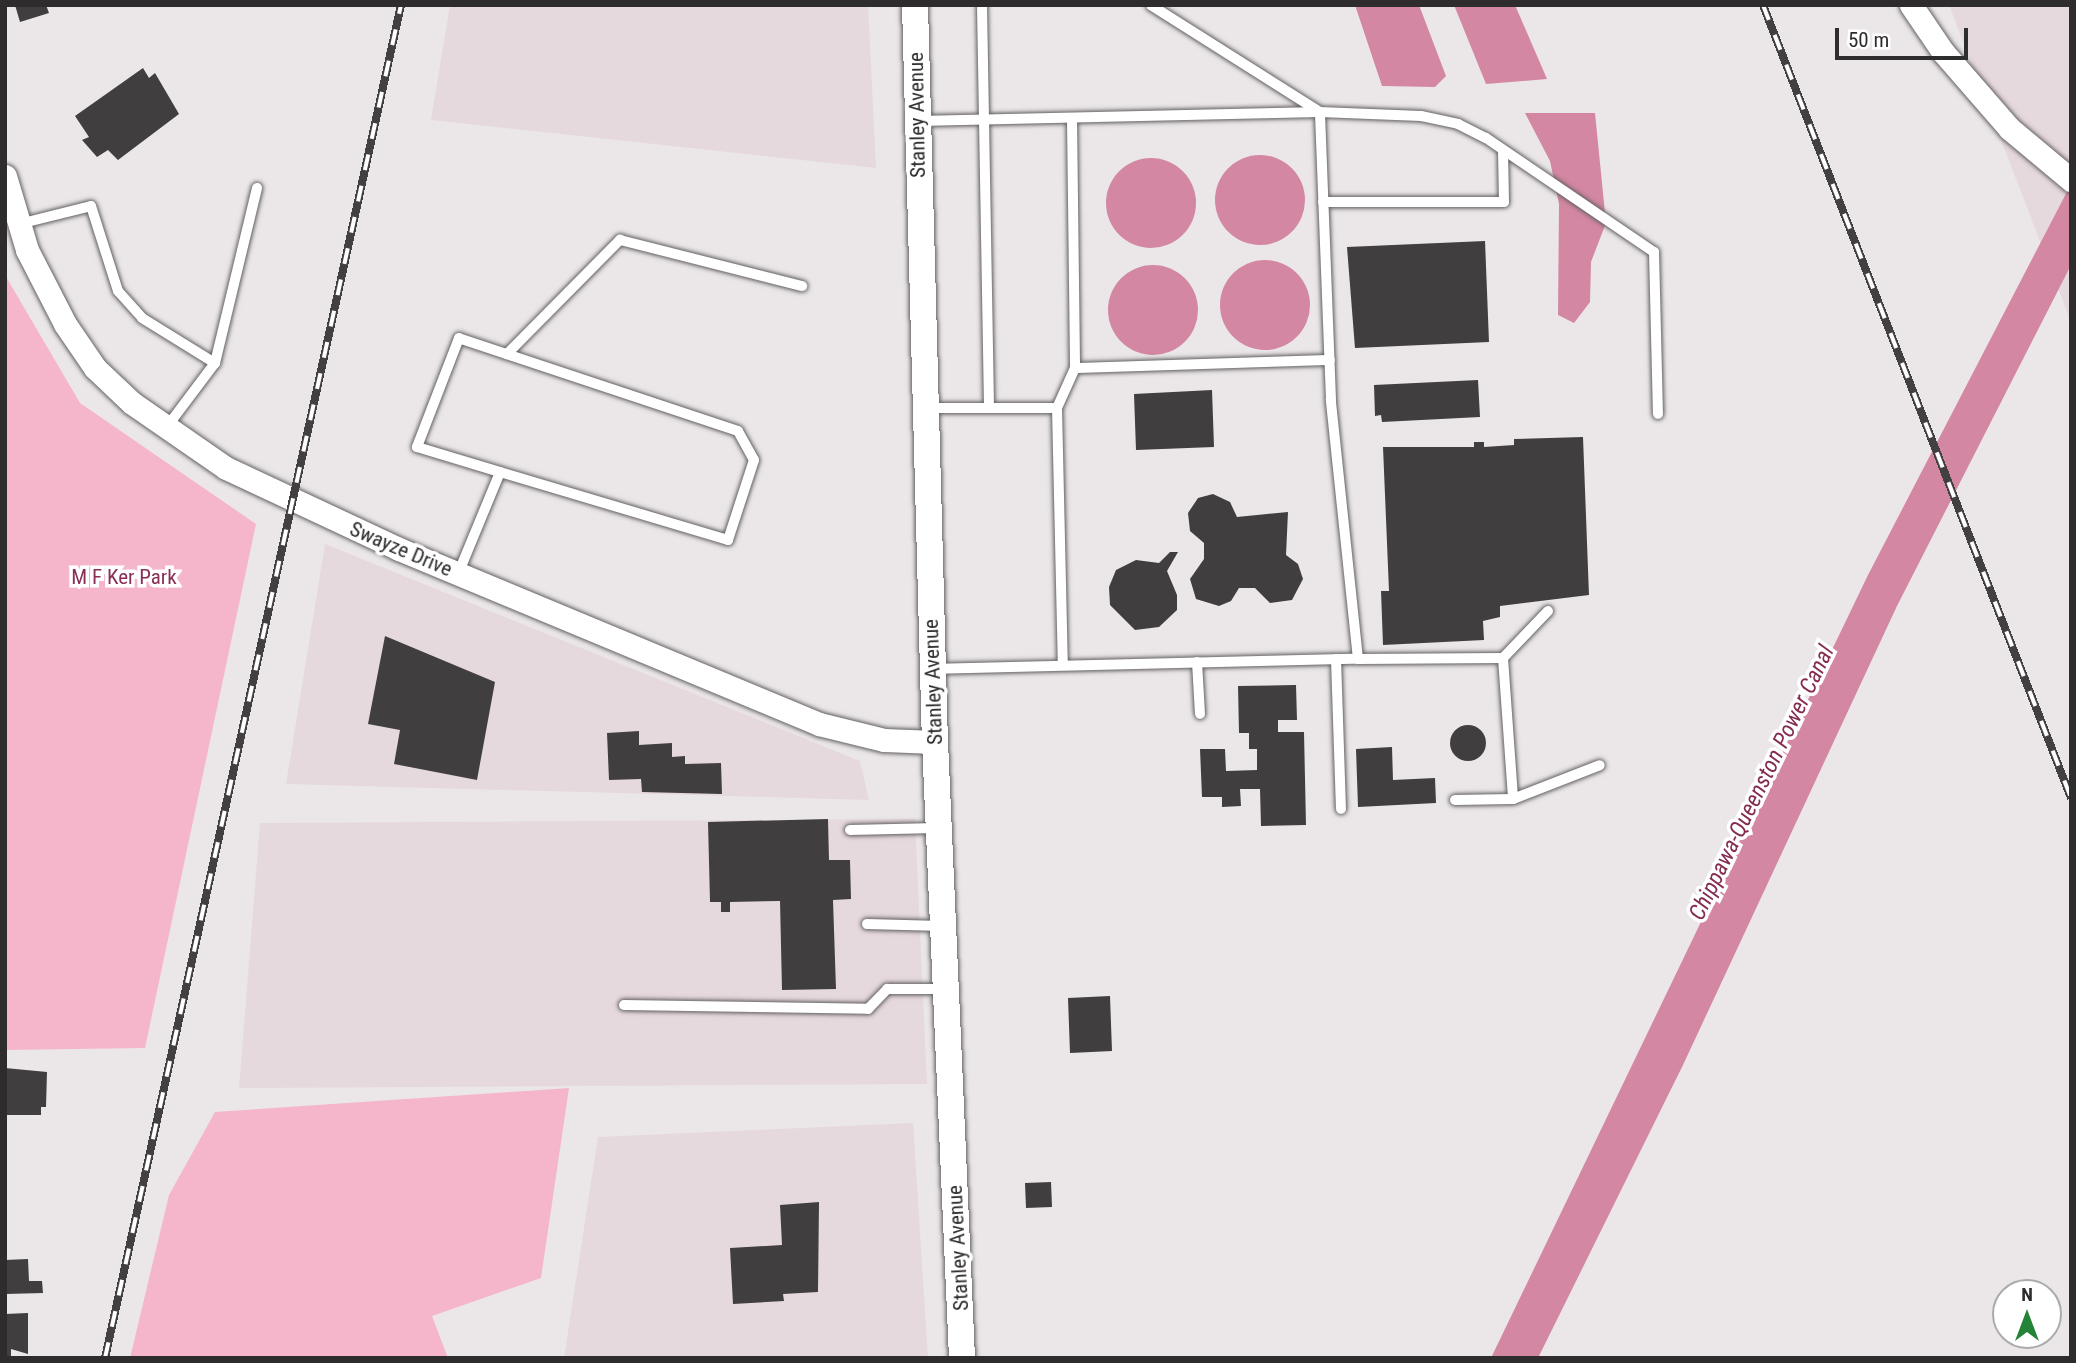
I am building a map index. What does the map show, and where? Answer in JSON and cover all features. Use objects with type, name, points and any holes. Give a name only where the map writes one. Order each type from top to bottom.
[{"type":"main road","name":"Stanley Avenue","points":[[915,5],[935,742],[962,1358]]},
{"type":"street","points":[[1911,5],[1943,52],[2010,129],[2071,180]]},
{"type":"street","name":"Swayze Drive","points":[[5,176],[19,224],[65,324],[95,368],[165,428],[226,468],[290,501],[458,574],[819,724],[884,740],[935,742]]},
{"type":"lane","points":[[982,5],[989,408]]},
{"type":"lane","points":[[1151,5],[1320,113]]},
{"type":"lane","points":[[917,121],[1320,113],[1421,116],[1446,121],[1486,138],[1654,252],[1657,414]]},
{"type":"lane","points":[[1320,113],[1330,360],[1358,659]]},
{"type":"lane","points":[[1063,665],[1057,408],[1075,369],[1072,118]]},
{"type":"lane","points":[[1324,202],[1504,202],[1503,151]]},
{"type":"lane","points":[[165,428],[215,363],[257,188]]},
{"type":"lane","points":[[19,224],[91,206],[118,291],[142,318],[215,363]]},
{"type":"lane","points":[[507,354],[620,240],[802,286]]},
{"type":"lane","points":[[459,338],[738,431],[754,460],[728,540],[500,472],[417,447],[459,338]]},
{"type":"lane","points":[[1075,369],[1330,360]]},
{"type":"lane","points":[[924,408],[1057,408]]},
{"type":"lane","points":[[458,574],[500,472]]},
{"type":"lane","points":[[933,669],[1336,659],[1503,658],[1548,611]]},
{"type":"lane","points":[[1503,658],[1513,799]]},
{"type":"lane","points":[[1336,659],[1341,810]]},
{"type":"lane","points":[[1197,663],[1200,714]]},
{"type":"lane","points":[[1455,800],[1513,799],[1600,765]]},
{"type":"lane","points":[[850,830],[939,828]]},
{"type":"lane","points":[[867,924],[942,926]]},
{"type":"lane","points":[[624,1005],[868,1009],[887,989],[946,989]]},
{"type":"shaded area","points":[[450,5],[868,5],[876,168],[431,120]]},
{"type":"shaded area","points":[[1355,5],[1419,5],[1446,76],[1435,87],[1382,86]]},
{"type":"shaded area","points":[[1454,5],[1515,5],[1547,79],[1486,84]]},
{"type":"shaded area","points":[[1949,5],[2071,5],[2071,322]]},
{"type":"shaded area","points":[[1525,113],[1595,113],[1606,223],[1591,262],[1590,302],[1574,323],[1558,315],[1559,204],[1550,161]]},
{"type":"shaded area","points":[[1260,155],[1277,158],[1292,168],[1302,183],[1305,200],[1302,217],[1292,232],[1277,242],[1260,245],[1243,242],[1228,232],[1218,217],[1215,200],[1218,183],[1228,168],[1243,158]]},
{"type":"shaded area","points":[[1142,158],[1160,158],[1176,165],[1189,178],[1196,194],[1196,212],[1189,228],[1176,241],[1160,248],[1142,248],[1126,241],[1113,228],[1106,212],[1106,194],[1113,178],[1126,165]]},
{"type":"shaded area","name":"Chippawa-Queenston Power Canal","points":[[2071,184],[2071,265],[1897,606],[1683,1065],[1538,1358],[1491,1358],[1868,575]]},
{"type":"shaded area","points":[[1256,260],[1274,260],[1290,267],[1303,280],[1310,296],[1310,314],[1303,330],[1290,343],[1274,350],[1256,350],[1240,343],[1227,330],[1220,314],[1220,296],[1227,280],[1240,267]]},
{"type":"shaded area","points":[[1144,265],[1162,265],[1178,272],[1191,285],[1198,301],[1198,319],[1191,335],[1178,348],[1162,355],[1144,355],[1128,348],[1115,335],[1108,319],[1108,301],[1115,285],[1128,272]]},
{"type":"shaded area","points":[[325,544],[860,761],[869,800],[286,784]]},
{"type":"shaded area","points":[[915,819],[927,1084],[239,1088],[260,823]]},
{"type":"shaded area","points":[[913,1123],[928,1358],[564,1358],[598,1137]]},
{"type":"green space","name":"M F Ker Park","points":[[5,275],[80,403],[256,524],[145,1048],[5,1050]]},
{"type":"green space","points":[[569,1088],[541,1278],[432,1316],[448,1358],[130,1358],[169,1195],[215,1112]]},
{"type":"building","points":[[15,5],[46,5],[49,13],[20,22]]},
{"type":"building","points":[[143,68],[149,78],[155,73],[179,114],[118,160],[108,150],[97,157],[82,140],[89,137],[75,116]]},
{"type":"building","points":[[1485,241],[1489,342],[1355,348],[1347,247]]},
{"type":"building","points":[[1478,380],[1480,417],[1382,422],[1381,415],[1375,416],[1374,385]]},
{"type":"building","points":[[1212,390],[1214,447],[1136,450],[1134,394]]},
{"type":"building","points":[[1583,437],[1589,595],[1500,606],[1500,617],[1483,621],[1484,640],[1383,645],[1381,591],[1389,591],[1383,447],[1474,447],[1474,442],[1484,442],[1484,447],[1514,445],[1514,439]]},
{"type":"building","points":[[1213,494],[1230,502],[1237,517],[1288,512],[1286,555],[1298,564],[1303,579],[1292,600],[1270,603],[1255,588],[1239,588],[1231,601],[1219,606],[1196,599],[1190,579],[1204,559],[1204,543],[1190,531],[1188,513],[1198,498]]},
{"type":"building","points":[[1170,552],[1178,552],[1167,571],[1177,595],[1177,610],[1159,627],[1135,630],[1110,605],[1109,587],[1116,570],[1136,560],[1159,563]]},
{"type":"building","points":[[385,636],[495,682],[477,780],[394,764],[400,730],[368,724]]},
{"type":"building","points":[[1296,685],[1297,720],[1278,720],[1278,732],[1304,732],[1306,825],[1261,826],[1260,789],[1240,789],[1241,806],[1222,807],[1222,797],[1202,797],[1200,749],[1225,749],[1226,771],[1257,770],[1257,749],[1249,749],[1249,733],[1239,733],[1238,686]]},
{"type":"building","points":[[1468,725],[1481,730],[1486,743],[1481,756],[1468,761],[1455,756],[1450,743],[1455,730]]},
{"type":"building","points":[[639,731],[639,745],[672,743],[672,757],[685,756],[685,764],[721,763],[722,794],[642,792],[641,779],[609,780],[607,733]]},
{"type":"building","points":[[1392,747],[1393,780],[1435,778],[1436,803],[1358,807],[1356,749]]},
{"type":"building","points":[[828,819],[829,860],[850,860],[851,899],[833,900],[836,989],[782,990],[780,901],[730,902],[730,912],[721,912],[721,902],[710,902],[708,822]]},
{"type":"building","points":[[1110,996],[1112,1051],[1070,1053],[1068,998]]},
{"type":"building","points":[[5,1068],[47,1072],[46,1107],[41,1107],[41,1115],[5,1115]]},
{"type":"building","points":[[1051,1182],[1052,1207],[1026,1208],[1025,1183]]},
{"type":"building","points":[[819,1202],[818,1292],[783,1294],[784,1301],[733,1304],[730,1248],[782,1245],[780,1205]]},
{"type":"building","points":[[28,1259],[29,1281],[42,1281],[43,1293],[5,1294],[5,1260]]},
{"type":"building","points":[[28,1313],[28,1354],[11,1349],[11,1356],[5,1356],[5,1314]]},
{"type":"railway","points":[[105,1358],[401,5]]},
{"type":"railway","points":[[1763,5],[2071,798]]}]
